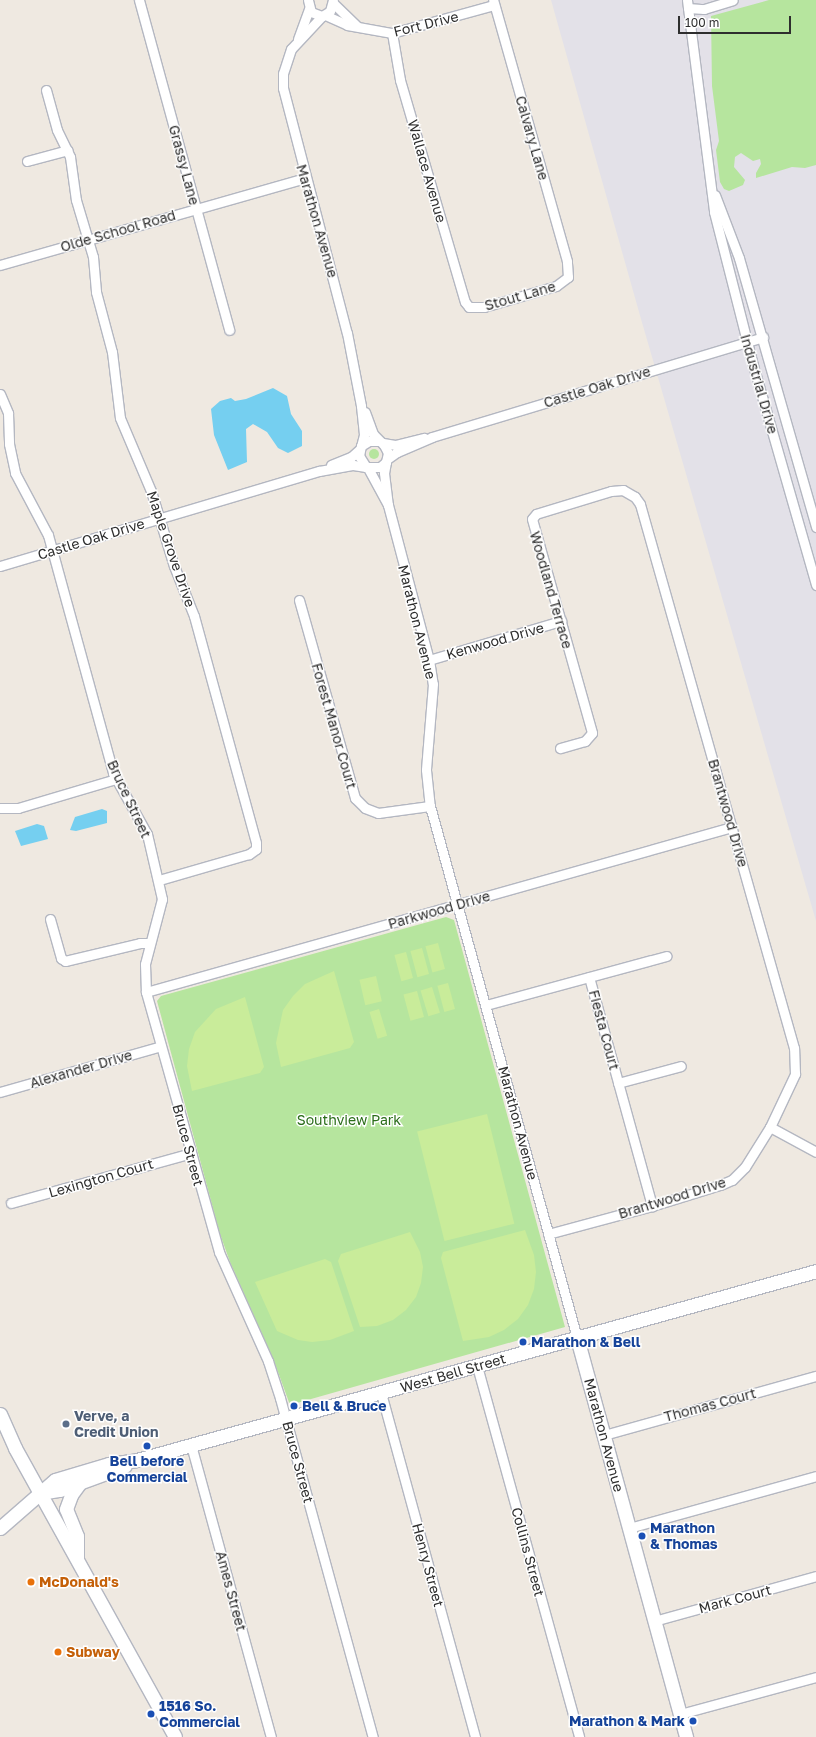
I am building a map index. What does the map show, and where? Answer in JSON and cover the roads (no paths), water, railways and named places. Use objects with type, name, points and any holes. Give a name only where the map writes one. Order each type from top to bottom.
[{"type":"main road","name":"West Bell Street","points":[[40,1493],[58,1491],[80,1484],[137,1460],[816,1271]]},
{"type":"main road","name":"Marathon Avenue","points":[[577,1338],[686,1737]]},
{"type":"main road","points":[[0,1414],[40,1493],[175,1737]]},
{"type":"main road","name":"West Bell Street","points":[[40,1493],[55,1480],[109,1464],[137,1460]]},
{"type":"main road","points":[[77,1560],[76,1536],[66,1509],[70,1495],[80,1484]]},
{"type":"main road","points":[[0,1528],[40,1493]]},
{"type":"street","name":"Grassy Lane","points":[[139,0],[229,330]]},
{"type":"street","points":[[687,4],[704,9],[733,0]]},
{"type":"street","name":"Marathon Avenue","points":[[333,1],[324,15],[298,39],[287,56],[282,81],[285,101],[305,178],[342,309],[361,406],[364,435],[361,448]]},
{"type":"street","name":"Fort Drive","points":[[333,1],[357,26]]},
{"type":"street","name":"Marathon Avenue","points":[[298,39],[308,3]]},
{"type":"street","name":"Fort Drive","points":[[308,3],[314,14],[324,15],[379,33],[392,33],[493,3]]},
{"type":"street","name":"Calvary Lane","points":[[493,3],[567,261],[568,277]]},
{"type":"street","name":"Industrial Drive","points":[[687,4],[714,212],[747,342],[816,585]]},
{"type":"street","name":"Wallace Avenue","points":[[392,33],[402,87],[463,295],[469,307]]},
{"type":"street","name":"Maple Grove Drive","points":[[46,90],[57,130],[68,150],[76,200],[88,240],[95,271],[97,301],[112,352],[120,418],[160,518],[174,566],[194,616],[256,846],[250,854],[159,880]]},
{"type":"street","points":[[27,161],[68,150]]},
{"type":"street","name":"Olde School Road","points":[[0,265],[305,178]]},
{"type":"street","name":"Industrial Drive","points":[[709,181],[739,258],[816,527]]},
{"type":"street","name":"Stout Lane","points":[[469,307],[484,307],[556,286],[568,277]]},
{"type":"street","name":"Castle Oak Drive","points":[[381,442],[394,445],[432,437],[762,337]]},
{"type":"street","name":"Bruce Street","points":[[0,394],[8,413],[9,444],[15,473],[28,503],[46,529],[116,779],[143,826],[159,880],[162,899],[145,964],[146,992],[223,1263],[268,1360],[286,1419],[373,1737]]},
{"type":"street","name":"Marathon Avenue","points":[[361,406],[372,432],[381,442]]},
{"type":"street","name":"Castle Oak Drive","points":[[386,460],[397,452],[432,437]]},
{"type":"street","points":[[369,440],[381,442],[387,450],[386,460],[378,468],[367,467],[360,459],[361,448],[369,440]]},
{"type":"street","name":"Castle Oak Drive","points":[[319,471],[351,457],[361,448]]},
{"type":"street","name":"Marathon Avenue","points":[[386,460],[384,473],[388,505],[429,660],[433,700],[426,770],[430,806],[577,1338]]},
{"type":"street","name":"Castle Oak Drive","points":[[0,566],[319,471],[353,465],[367,467]]},
{"type":"street","name":"Marathon Avenue","points":[[367,467],[388,505]]},
{"type":"street","name":"Woodland Terrace","points":[[560,748],[585,741],[592,734],[561,621],[532,524],[534,516],[611,491],[623,490],[635,497]]},
{"type":"street","name":"Brantwood Drive","points":[[548,1234],[652,1206],[732,1180],[745,1167],[770,1127],[794,1080],[796,1057],[640,504],[635,497]]},
{"type":"street","name":"Forest Manor Court","points":[[299,600],[355,798],[365,808],[378,813],[430,806]]},
{"type":"street","name":"Kenwood Drive","points":[[429,660],[561,621]]},
{"type":"street","points":[[0,808],[18,808],[116,779]]},
{"type":"street","name":"Parkwood Drive","points":[[146,992],[732,827]]},
{"type":"street","points":[[50,919],[61,958],[65,961],[140,943],[150,943]]},
{"type":"street","name":"Fiesta Court","points":[[486,1005],[666,956]]},
{"type":"street","name":"Fiesta Court","points":[[589,977],[652,1206]]},
{"type":"street","name":"Alexander Drive","points":[[0,1092],[162,1046]]},
{"type":"street","points":[[618,1083],[681,1066]]},
{"type":"street","points":[[770,1127],[816,1152]]},
{"type":"street","name":"Lexington Court","points":[[11,1203],[191,1153]]},
{"type":"street","name":"Collins Street","points":[[477,1366],[579,1737]]},
{"type":"street","name":"Thomas Court","points":[[604,1434],[816,1376]]},
{"type":"street","name":"Henry Street","points":[[381,1393],[475,1737]]},
{"type":"street","name":"Ames Street","points":[[191,1445],[271,1737]]},
{"type":"street","points":[[629,1528],[816,1476]]},
{"type":"street","name":"Mark Court","points":[[654,1621],[816,1576]]},
{"type":"street","points":[[680,1714],[816,1677]]},
{"type":"water","points":[[273,388],[287,396],[291,414],[302,431],[302,446],[288,453],[278,448],[267,432],[253,424],[246,429],[247,462],[228,470],[214,435],[211,409],[220,401],[231,398],[235,401],[246,399]]},
{"type":"water","points":[[102,809],[107,811],[107,823],[76,831],[70,830],[75,817]]},
{"type":"water","points":[[37,824],[44,826],[48,839],[21,846],[15,831]]},
{"type":"place","name":"Marathon & Bell","points":[[523,1342]]},
{"type":"place","name":"Bell & Bruce","points":[[294,1406]]},
{"type":"place","name":"Verve, a Credit Union","points":[[66,1424]]},
{"type":"place","name":"Bell before Commercial","points":[[147,1446]]},
{"type":"place","name":"Marathon & Thomas","points":[[642,1536]]},
{"type":"place","name":"McDonald's","points":[[31,1582]]},
{"type":"place","name":"Subway","points":[[58,1652]]},
{"type":"place","name":"1516 So. Commercial","points":[[151,1714]]},
{"type":"place","name":"Marathon & Mark","points":[[693,1721]]},
{"type":"park label","name":"Southview Park","points":[[349,1120]]}]
